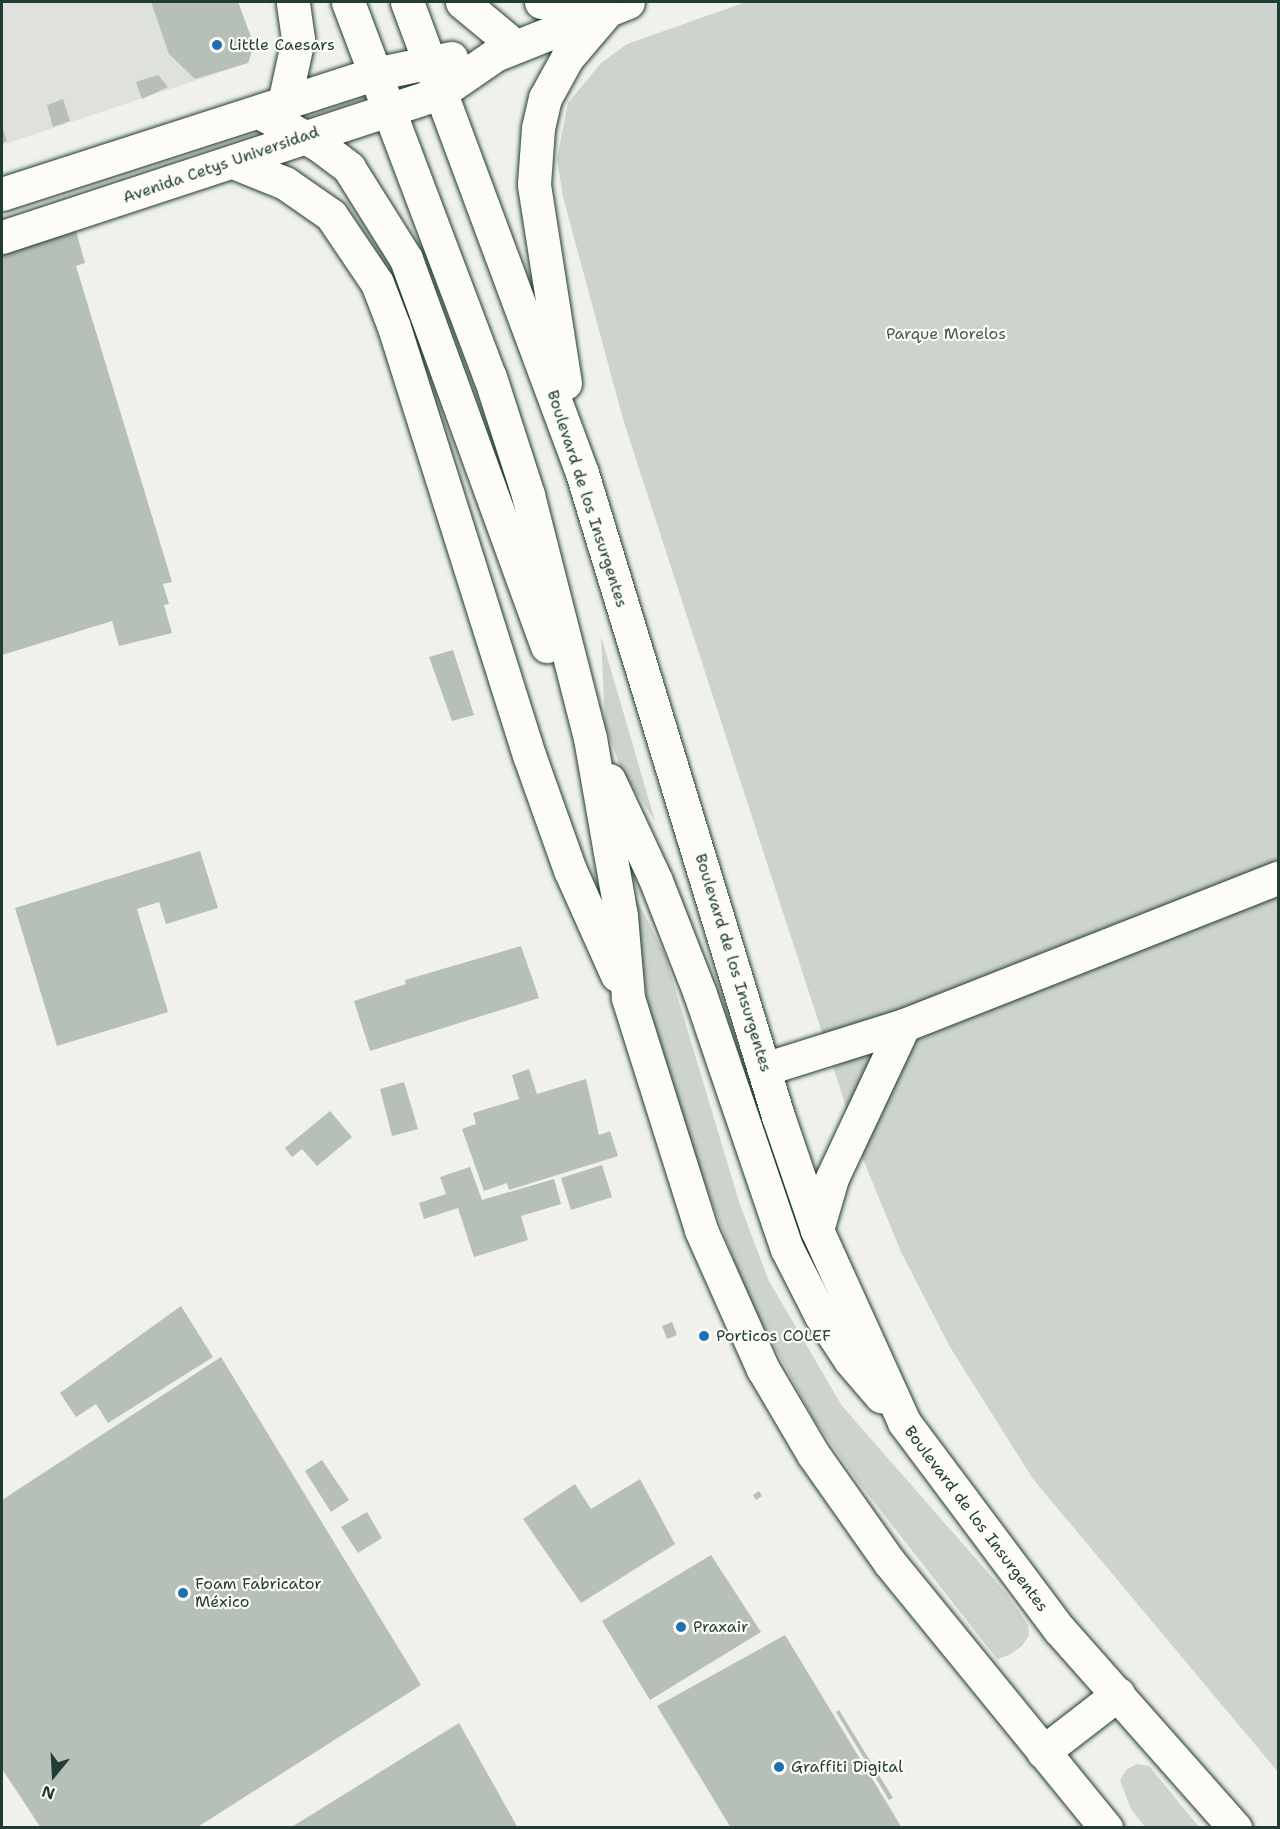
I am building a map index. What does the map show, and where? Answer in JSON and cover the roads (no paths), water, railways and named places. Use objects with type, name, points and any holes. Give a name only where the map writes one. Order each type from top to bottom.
[{"type":"main road","points":[[272,108],[298,39],[293,2]]},
{"type":"main road","points":[[348,2],[497,398],[528,495],[590,738],[621,916],[628,998]]},
{"type":"main road","name":"Boulevard de los Insurgentes","points":[[407,2],[582,473],[764,1069],[817,1230],[904,1422],[1059,1629],[1235,1827]]},
{"type":"main road","points":[[462,2],[505,50]]},
{"type":"main road","points":[[541,2],[618,5]]},
{"type":"main road","points":[[2,194],[374,74],[429,60],[505,50],[618,5]]},
{"type":"main road","points":[[582,473],[534,184],[545,98],[567,58],[618,5]]},
{"type":"main road","name":"Avenida Cetys Universidad","points":[[2,237],[440,93],[505,50]]},
{"type":"main road","points":[[272,108],[303,137],[349,168],[406,259],[553,664],[656,881],[729,1072],[788,1249],[821,1316],[850,1360],[904,1422]]},
{"type":"main road","points":[[233,162],[285,183],[331,215],[377,283],[394,327],[533,766],[570,870],[628,998],[701,1230],[763,1370],[813,1454],[890,1563],[1106,1827]]},
{"type":"main road","points":[[621,916],[622,885],[627,880],[633,876],[656,881]]},
{"type":"main road","points":[[764,1069],[904,1025],[1278,878]]},
{"type":"main road","points":[[817,1230],[832,1178],[904,1025]]},
{"type":"main road","points":[[1043,1752],[1118,1694]]},
{"type":"place","name":"Little Caesars","points":[[217,45]]},
{"type":"place","name":"Porticos COLEF","points":[[704,1336]]},
{"type":"place","name":"Foam Fabricator México","points":[[183,1593]]},
{"type":"place","name":"Praxair","points":[[681,1627]]},
{"type":"place","name":"Graffiti Digital","points":[[779,1767]]},
{"type":"park label","name":"Parque Morelos","points":[[946,334]]}]
